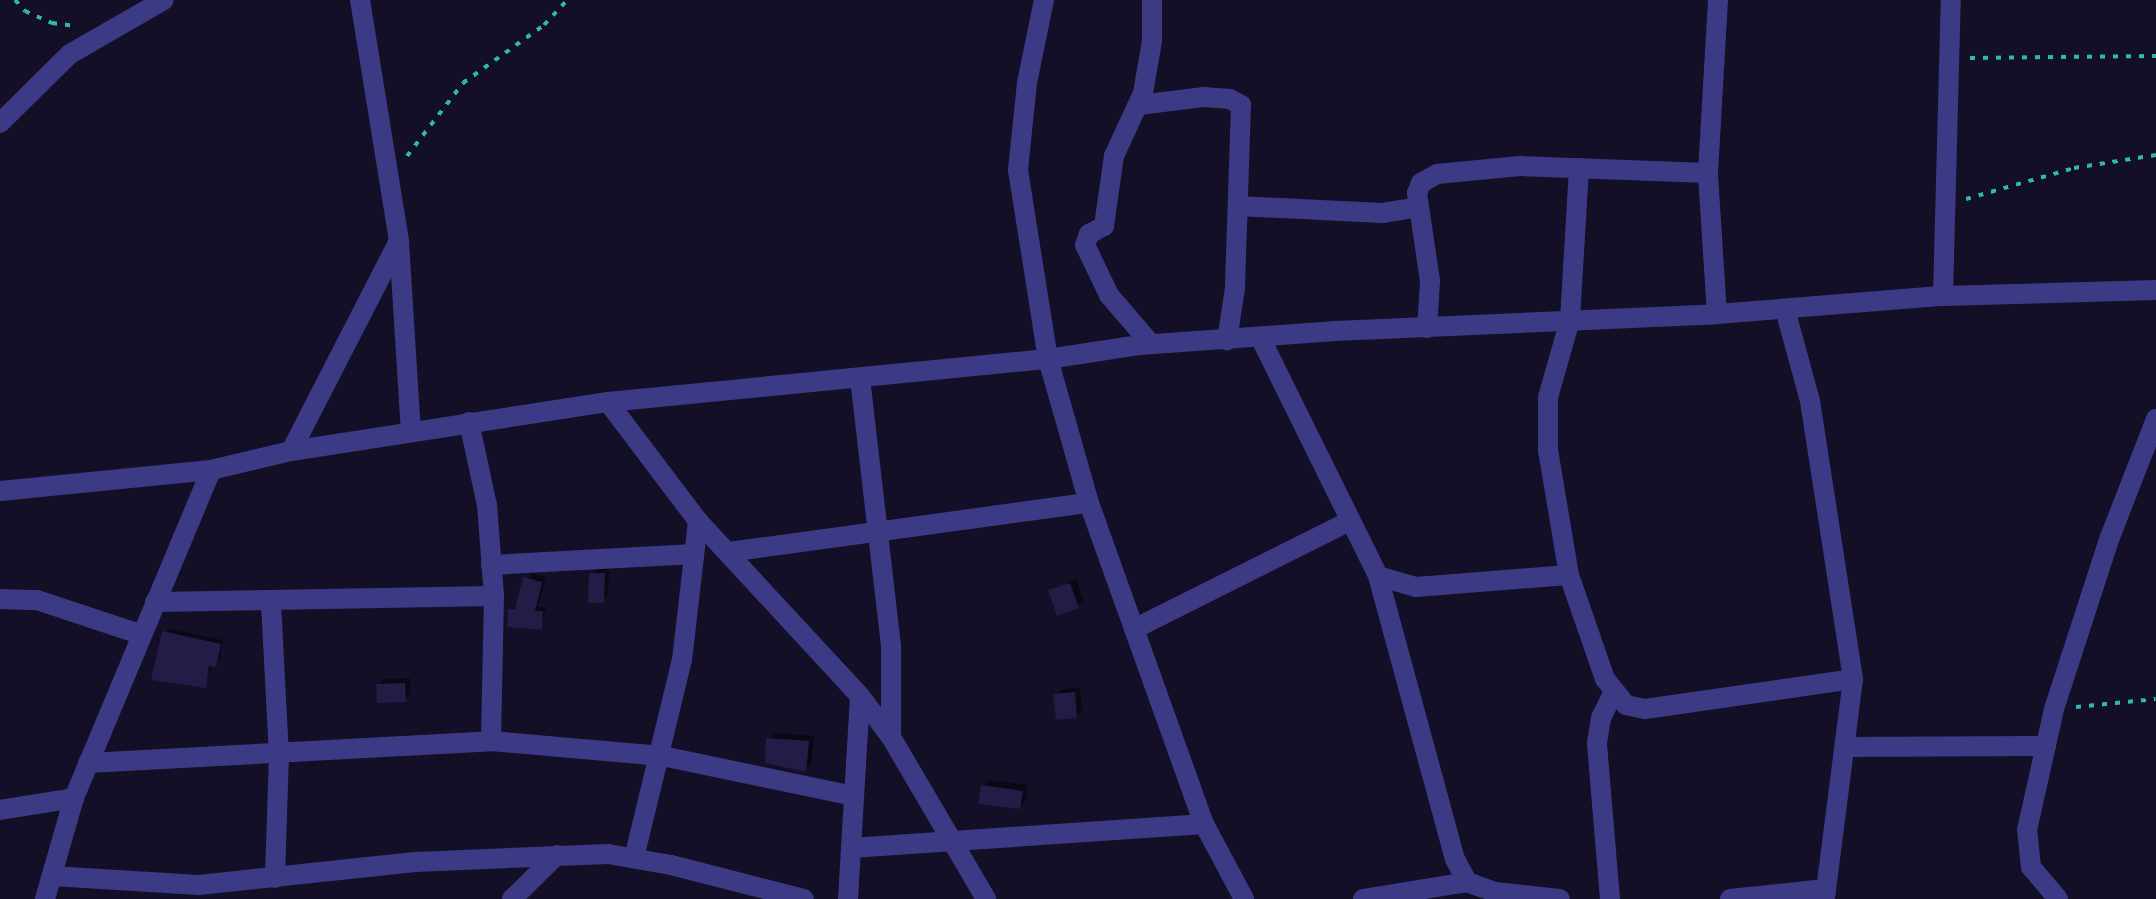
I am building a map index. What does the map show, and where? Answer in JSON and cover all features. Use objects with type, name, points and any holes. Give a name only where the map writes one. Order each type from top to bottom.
[{"type":"street","points":[[0,122],[70,54],[164,0]]},
{"type":"street","points":[[360,0],[399,242],[411,432]]},
{"type":"street","points":[[1044,0],[1026,83],[1018,170],[1027,250],[1048,359],[1089,502],[1204,824],[1244,899]]},
{"type":"street","points":[[1151,344],[1110,295],[1085,245],[1089,234],[1104,226],[1114,156],[1139,105],[1152,41],[1152,0]]},
{"type":"street","points":[[1717,314],[1708,172],[1718,0]]},
{"type":"street","points":[[1944,296],[1951,0]]},
{"type":"street","points":[[1139,105],[1203,97],[1237,100],[1243,111],[1235,288],[1227,340]]},
{"type":"street","points":[[1427,328],[1430,281],[1419,207],[1421,183],[1437,174],[1470,168],[1708,172]]},
{"type":"street","points":[[1579,168],[1570,320],[1552,376],[1547,413],[1550,468],[1569,575],[1613,693],[1626,705],[1675,707],[1853,679]]},
{"type":"street","points":[[1238,206],[1382,213],[1419,207]]},
{"type":"street","points":[[291,450],[399,242]]},
{"type":"street","points":[[0,491],[211,470],[291,450],[608,402],[1048,359],[1151,344],[1262,339],[1335,330],[1717,314],[1944,296],[2156,290]]},
{"type":"street","points":[[1730,899],[1825,894],[1853,679],[1810,400],[1786,309]]},
{"type":"street","points":[[1262,339],[1378,576],[1435,799],[1467,882]]},
{"type":"street","points":[[860,378],[891,644],[891,737]]},
{"type":"street","points":[[608,402],[698,521],[860,696],[891,737],[986,899]]},
{"type":"street","points":[[2058,899],[2038,878],[2026,851],[2046,746],[2054,709],[2110,536],[2156,419]]},
{"type":"street","points":[[469,422],[487,505],[494,596],[491,741]]},
{"type":"street","points":[[44,899],[74,798],[139,634],[211,470]]},
{"type":"street","points":[[728,552],[880,534],[1089,502]]},
{"type":"street","points":[[1134,628],[1350,520]]},
{"type":"street","points":[[634,858],[662,756],[682,660],[698,521]]},
{"type":"street","points":[[491,565],[694,554]]},
{"type":"street","points":[[1378,576],[1416,587],[1569,575]]},
{"type":"street","points":[[155,602],[271,603],[494,596]]},
{"type":"street","points":[[0,599],[36,600],[139,634]]},
{"type":"street","points":[[271,603],[279,755],[275,878]]},
{"type":"street","points":[[1610,899],[1597,743],[1601,718],[1613,693]]},
{"type":"street","points":[[848,899],[860,696]]},
{"type":"street","points":[[88,763],[491,741],[662,756],[854,796]]},
{"type":"street","points":[[1844,746],[2046,746]]},
{"type":"street","points":[[0,810],[74,798]]},
{"type":"street","points":[[851,848],[1204,824]]},
{"type":"street","points":[[512,899],[557,855]]},
{"type":"street","points":[[52,876],[199,886],[415,862],[557,855],[634,858],[804,899]]},
{"type":"street","points":[[1363,899],[1467,882],[1495,892],[1560,899]]},
{"type":"path","points":[[15,0],[25,12],[52,23],[108,29]]},
{"type":"path","points":[[388,173],[420,141],[463,82],[544,25],[568,0]]},
{"type":"path","points":[[1950,58],[2156,56]]},
{"type":"path","points":[[1948,205],[2074,168],[2156,155]]},
{"type":"path","points":[[2054,709],[2156,698]]},
{"type":"building","points":[[589,573],[605,573],[604,603],[588,603]]},
{"type":"building","points":[[523,577],[542,582],[535,611],[543,611],[542,630],[507,627],[508,609],[515,609]]},
{"type":"building","points":[[1070,583],[1079,608],[1057,616],[1048,590]]},
{"type":"building","points":[[162,631],[221,644],[216,667],[209,666],[206,688],[151,680]]},
{"type":"building","points":[[405,683],[406,702],[377,703],[376,684]]},
{"type":"building","points":[[1075,692],[1077,718],[1056,720],[1053,694]]},
{"type":"building","points":[[766,738],[809,741],[806,772],[765,763]]},
{"type":"building","points":[[981,785],[1023,791],[1020,809],[978,804]]}]
